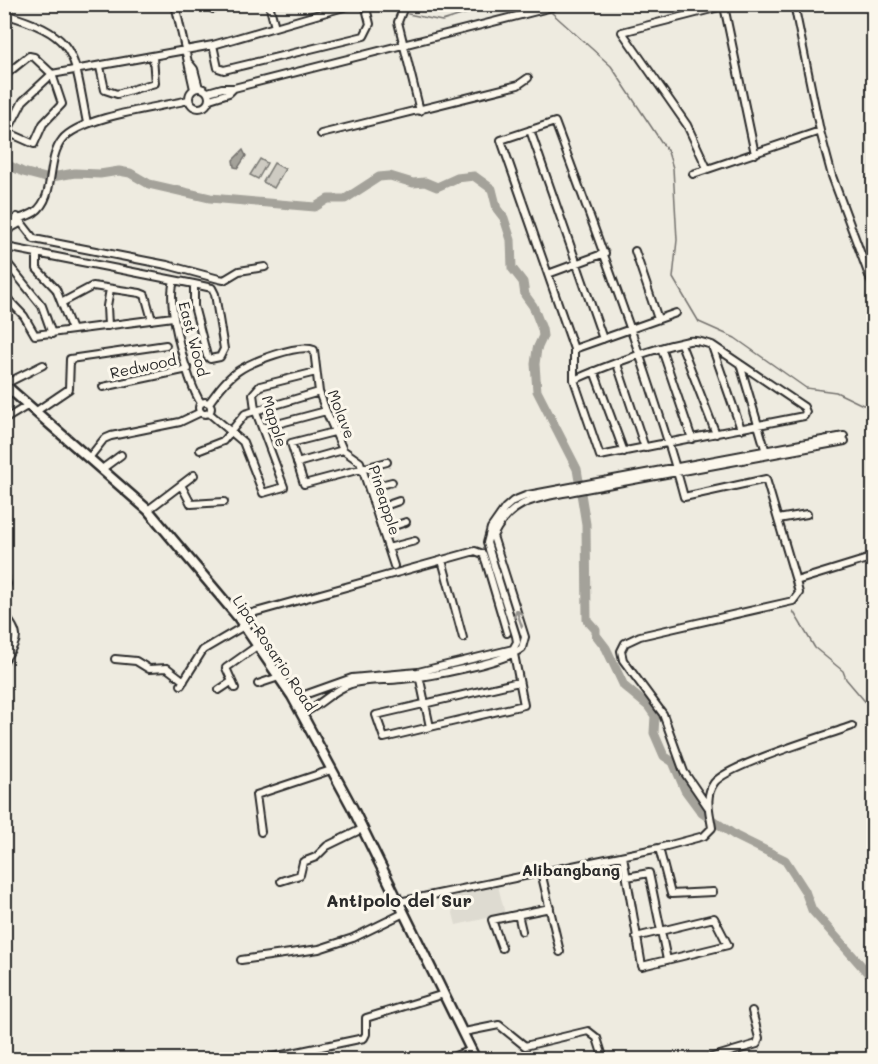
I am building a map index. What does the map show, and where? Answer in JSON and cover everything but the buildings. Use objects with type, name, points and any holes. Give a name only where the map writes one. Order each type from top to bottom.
[{"type":"main road","name":"Lipa-Rosario Road","points":[[5,384],[27,406],[148,510],[238,617],[293,699],[399,902],[476,1059]]},
{"type":"street","points":[[4,33],[9,4]]},
{"type":"street","points":[[4,224],[17,217],[34,213],[46,195],[51,169],[61,140],[87,123],[189,100],[196,88],[194,69],[190,64],[175,4]]},
{"type":"street","points":[[207,4],[213,9],[233,4]]},
{"type":"street","points":[[269,4],[275,27]]},
{"type":"street","points":[[4,76],[32,56],[52,74],[62,104],[43,124],[34,144],[6,131],[23,101],[52,74],[213,45],[354,4]]},
{"type":"street","points":[[213,45],[218,68],[224,70],[364,36],[370,24],[365,4]]},
{"type":"street","points":[[405,4],[398,22],[420,111]]},
{"type":"street","points":[[196,88],[209,96],[229,93],[234,88],[564,4]]},
{"type":"street","points":[[794,4],[820,131],[832,176],[873,289]]},
{"type":"street","points":[[868,4],[873,12]]},
{"type":"street","points":[[707,168],[687,125],[622,32],[727,5],[755,154]]},
{"type":"street","points":[[6,15],[37,24],[60,38],[71,52],[87,123]]},
{"type":"street","points":[[100,67],[105,90],[117,94],[155,83],[153,57]]},
{"type":"street","points":[[321,134],[518,85],[528,78]]},
{"type":"street","points":[[189,100],[192,106],[201,108],[207,105],[209,96]]},
{"type":"street","points":[[399,902],[623,856],[704,836],[712,828],[708,810],[684,772],[663,714],[623,660],[621,651],[625,643],[640,636],[794,601],[799,592],[766,479],[684,497],[669,443],[640,357],[631,329],[605,253],[555,122],[501,140],[574,349],[574,380],[600,456],[624,452],[669,443],[692,439],[804,416],[806,412],[804,407],[712,345],[691,341],[640,357],[594,371],[574,380]]},
{"type":"street","points":[[530,130],[603,339]]},
{"type":"street","points":[[693,174],[820,131]]},
{"type":"street","points":[[4,232],[21,224],[26,216]]},
{"type":"street","points":[[17,217],[34,239],[167,265],[219,279],[224,280],[239,271],[265,267]]},
{"type":"street","points":[[4,252],[10,248],[174,281],[194,284],[212,288],[224,349],[220,357],[208,357],[194,306],[194,284]]},
{"type":"street","points":[[635,251],[658,319]]},
{"type":"street","points":[[37,253],[37,269],[56,289],[72,330]]},
{"type":"street","points":[[548,274],[605,253]]},
{"type":"street","points":[[4,259],[42,306],[52,334]]},
{"type":"street","name":"East Wood","points":[[174,281],[171,295],[173,317],[188,369],[201,403]]},
{"type":"street","points":[[63,302],[93,286],[144,294],[152,320]]},
{"type":"street","points":[[108,326],[107,306],[110,289]]},
{"type":"street","points":[[4,295],[24,316],[33,334],[52,334],[173,317]]},
{"type":"street","points":[[574,349],[676,313]]},
{"type":"street","points":[[681,344],[716,434]]},
{"type":"street","points":[[35,412],[69,389],[69,359],[166,345]]},
{"type":"street","points":[[712,345],[741,429]]},
{"type":"street","name":"Molave","points":[[209,403],[226,381],[252,363],[303,348],[314,350],[319,392],[343,450]]},
{"type":"street","points":[[662,350],[692,439]]},
{"type":"street","points":[[617,364],[645,448]]},
{"type":"street","points":[[740,364],[766,453]]},
{"type":"street","points":[[5,384],[43,365]]},
{"type":"street","name":"Redwood","points":[[103,387],[188,369]]},
{"type":"street","points":[[594,371],[624,452]]},
{"type":"street","name":"Mapple","points":[[230,430],[243,442],[263,493],[284,486],[255,409],[253,394],[260,386],[316,372]]},
{"type":"street","points":[[200,450],[223,441],[245,414],[255,409],[319,392]]},
{"type":"street","points":[[201,412],[199,407],[201,403],[209,403],[211,408],[209,413]]},
{"type":"street","points":[[4,420],[27,406]]},
{"type":"street","points":[[262,428],[326,411]]},
{"type":"street","points":[[89,458],[104,439],[111,436],[180,422],[201,412],[209,413],[230,430]]},
{"type":"street","points":[[334,432],[291,443],[304,484],[387,462]]},
{"type":"street","points":[[293,699],[352,678],[418,674],[513,649],[517,642],[516,636],[487,543],[488,535],[513,501],[528,495],[677,470],[844,438]]},
{"type":"street","points":[[297,463],[343,450]]},
{"type":"street","name":"Pineapple","points":[[343,450],[357,458],[363,470],[394,566]]},
{"type":"street","points":[[102,469],[121,455]]},
{"type":"street","points":[[148,510],[194,475]]},
{"type":"street","points":[[369,488],[392,482]]},
{"type":"street","points":[[181,485],[191,504],[224,502]]},
{"type":"street","points":[[301,714],[320,705],[328,694],[354,683],[418,674],[514,654],[522,648],[525,637],[493,536],[516,506],[574,488]]},
{"type":"street","points":[[376,509],[399,501]]},
{"type":"street","points":[[778,519],[807,514]]},
{"type":"street","points":[[382,530],[406,522]]},
{"type":"street","points":[[388,548],[415,541]]},
{"type":"street","points":[[238,617],[470,552],[483,554],[507,633]]},
{"type":"street","points":[[796,581],[873,556]]},
{"type":"street","points":[[442,560],[463,638]]},
{"type":"street","points":[[4,573],[7,584],[4,593]]},
{"type":"street","points":[[4,614],[15,627],[15,638],[4,662]]},
{"type":"street","points":[[115,658],[136,661],[149,669],[167,668],[183,683],[203,650],[244,626]]},
{"type":"street","points":[[219,690],[233,685],[226,670],[227,665],[257,646]]},
{"type":"street","points":[[514,654],[524,705],[384,738],[376,715],[519,682]]},
{"type":"street","points":[[418,674],[430,727]]},
{"type":"street","points":[[258,684],[279,677]]},
{"type":"street","points":[[324,687],[328,694]]},
{"type":"street","points":[[708,810],[713,785],[717,780],[751,762],[852,726]]},
{"type":"street","points":[[261,832],[256,795],[331,770]]},
{"type":"street","points":[[281,880],[297,878],[303,862],[316,856],[327,846],[362,830]]},
{"type":"street","points":[[659,848],[671,894],[713,892]]},
{"type":"street","points":[[623,856],[636,937],[642,966],[728,945],[714,918],[636,937]]},
{"type":"street","points":[[541,872],[561,952]]},
{"type":"street","points":[[627,877],[649,873],[659,932],[667,960]]},
{"type":"street","points":[[502,948],[492,920],[550,908]]},
{"type":"street","points":[[241,960],[319,949],[353,938],[404,914]]},
{"type":"street","points":[[518,914],[522,931]]},
{"type":"street","points":[[268,1058],[364,1038],[366,1018],[444,994]]},
{"type":"street","points":[[703,1059],[757,1044],[759,1038],[752,1011]]},
{"type":"street","points":[[464,1032],[499,1025],[525,1046],[588,1031],[597,1038],[604,1059]]},
{"type":"street","points":[[444,1059],[471,1050]]},
{"type":"shaded area","points":[[243,150],[246,156],[238,168],[234,167],[233,160]]},
{"type":"shaded area","points":[[260,159],[267,163],[258,179],[250,175]]},
{"type":"shaded area","points":[[274,163],[285,169],[274,188],[263,182]]},
{"type":"shaded area","points":[[497,882],[505,914],[456,925],[452,909],[448,910],[445,893]]},
{"type":"waterway","points":[[384,4],[396,10]]},
{"type":"waterway","points":[[408,14],[442,21],[497,4]]},
{"type":"waterway","points":[[552,13],[611,66],[668,152],[673,168],[677,240],[673,278],[699,322],[735,338],[806,388],[836,392],[863,405],[874,403]]},
{"type":"waterway","points":[[4,163],[23,172],[46,178],[75,173],[100,174],[119,171],[130,173],[149,184],[210,198],[315,207],[328,199],[345,199],[379,177],[390,176],[413,183],[425,182],[437,187],[457,178],[474,176],[492,189],[497,209],[504,218],[511,240],[512,268],[523,282],[525,295],[533,306],[542,329],[543,336],[537,349],[535,364],[537,391],[577,469],[586,524],[587,620],[596,630],[596,635],[606,648],[624,686],[648,706],[655,716],[654,733],[664,756],[673,762],[685,790],[702,813],[736,836],[785,860],[805,891],[812,910],[874,980]]},
{"type":"waterway","points":[[793,611],[815,648],[843,671],[846,679],[874,712]]},
{"type":"waterway","points":[[870,976],[874,971]]},
{"type":"district","name":"Alibangbang","points":[[571,869]]},
{"type":"district","name":"Antipolo del Sur","points":[[399,900]]}]
